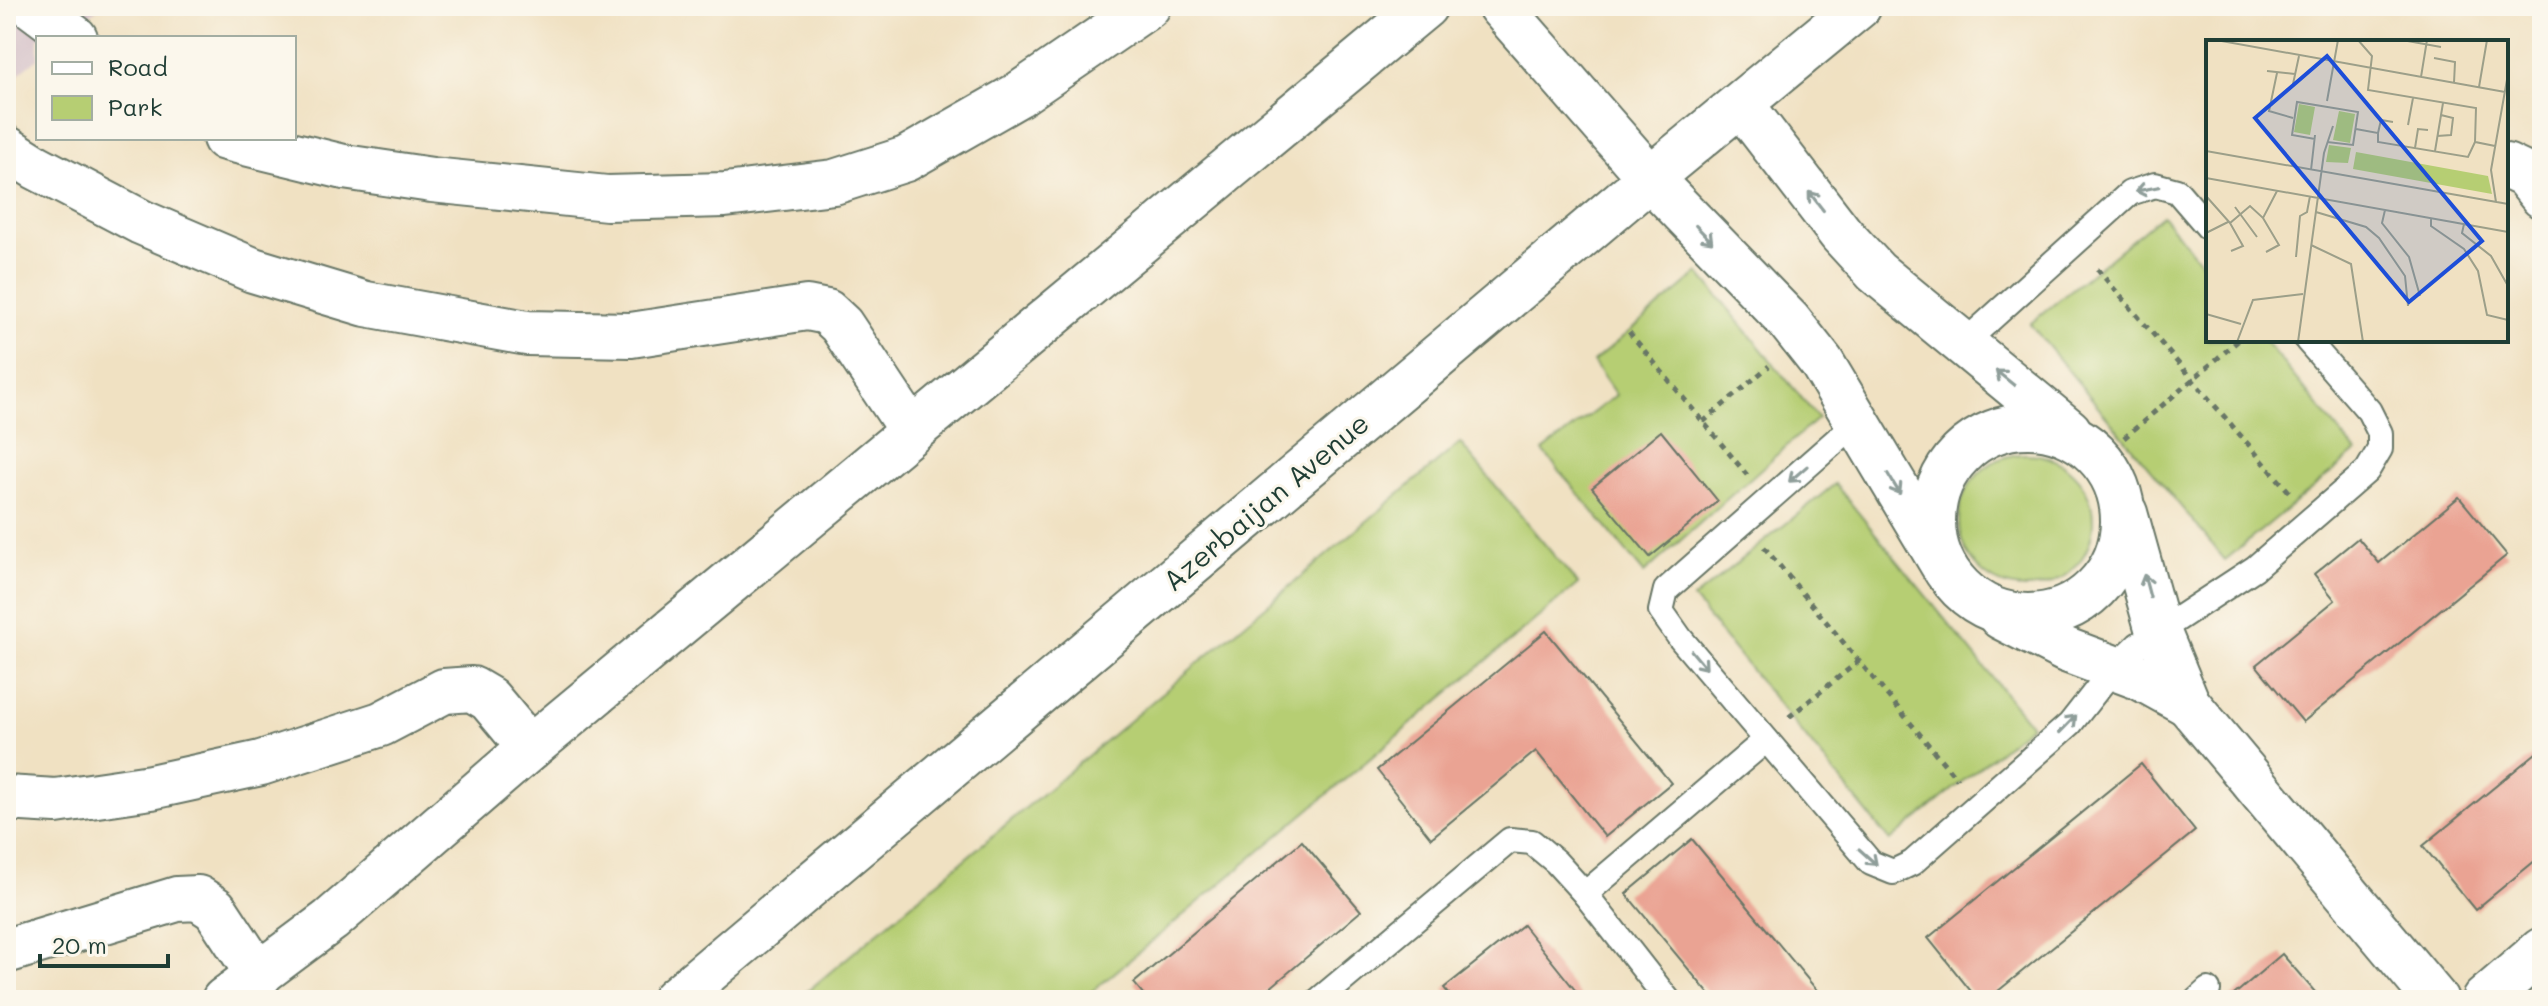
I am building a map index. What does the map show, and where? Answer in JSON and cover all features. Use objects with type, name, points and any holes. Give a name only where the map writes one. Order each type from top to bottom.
[{"type":"street","points":[[32,6],[72,36]]},
{"type":"street","points":[[233,140],[344,167],[432,180],[607,198],[725,195],[834,182],[906,159],[1018,95],[1148,6]]},
{"type":"street","points":[[6,951],[177,899],[198,898],[215,909],[241,988],[331,920],[530,748],[1425,6]]},
{"type":"street","points":[[1500,6],[1650,178],[1788,320],[1822,363],[1947,572],[1961,590],[2019,628],[2066,650],[2141,678],[2188,704]]},
{"type":"street","name":"Azerbaijan Avenue","points":[[674,1000],[1650,178],[1859,6]]},
{"type":"street","points":[[1741,104],[1841,234],[1868,262],[1963,344],[2106,442]]},
{"type":"street","points":[[6,148],[141,222],[253,270],[366,304],[527,333],[631,335],[807,308],[827,312],[841,325],[911,430]]},
{"type":"street","points":[[2508,167],[2525,175],[2542,196]]},
{"type":"street","points":[[1947,572],[1935,541],[1933,508],[1949,467],[1964,450],[2003,429],[2025,425],[2047,427],[2106,442]]},
{"type":"street","points":[[2106,442],[2103,461],[2115,479],[2158,631],[2188,704],[2436,1000]]},
{"type":"street","points":[[1979,603],[1999,612],[2043,616],[2084,598],[2100,584],[2113,566],[2124,523],[2121,500]]},
{"type":"street","points":[[6,798],[56,801],[151,787],[261,763],[381,724],[444,691],[472,689],[489,699],[530,748]]},
{"type":"street","points":[[2484,1000],[2542,950]]},
{"type":"lane","points":[[1963,344],[2130,193],[2155,185],[2177,191],[2206,225]]},
{"type":"lane","points":[[1857,422],[1666,590],[1661,611],[1680,638],[1871,863],[1893,872],[1912,863],[2070,724],[2114,668],[2138,645],[2255,568],[2367,471],[2380,449],[2380,433],[2369,411],[2309,342]]},
{"type":"lane","points":[[1585,894],[1766,740]]},
{"type":"lane","points":[[1319,1000],[1510,840],[1532,842],[1556,862],[1668,1000]]},
{"type":"path","points":[[2097,269],[2297,501]]},
{"type":"path","points":[[1629,332],[1750,479]]},
{"type":"path","points":[[2106,442],[2193,380],[2237,342]]},
{"type":"path","points":[[1703,422],[1773,363]]},
{"type":"path","points":[[1761,544],[1960,783]]},
{"type":"path","points":[[1789,717],[1859,661]]},
{"type":"shaded area","points":[[6,6],[101,6],[64,36],[36,36],[36,60],[6,84]]},
{"type":"green space","points":[[2162,215],[2206,269],[2206,342],[2266,342],[2356,452],[2225,560],[2030,324]]},
{"type":"green space","points":[[1699,273],[1818,418],[1644,573],[1543,451],[1616,395],[1593,362]]},
{"type":"green space","points":[[1460,443],[1578,584],[1082,1000],[797,1000]]},
{"type":"green space","points":[[2026,454],[2052,459],[2074,473],[2088,495],[2093,521],[2088,547],[2074,569],[2052,583],[2026,588],[2000,583],[1978,569],[1964,547],[1959,521],[1964,495],[1978,473],[2000,459]]},
{"type":"green space","points":[[1835,484],[2031,725],[1890,841],[1693,599]]},
{"type":"building","points":[[1661,431],[1718,501],[1650,557],[1592,488]]},
{"type":"building","points":[[2459,497],[2507,555],[2303,722],[2256,665],[2335,600],[2314,574],[2358,538],[2379,563]]},
{"type":"building","points":[[1546,631],[1671,783],[1605,837],[1536,751],[1431,838],[1377,770]]},
{"type":"building","points":[[2542,748],[2542,855],[2475,910],[2423,846]]},
{"type":"building","points":[[2141,764],[2195,831],[1987,1000],[1978,1000],[1928,938]]},
{"type":"building","points":[[1692,839],[1825,1000],[1714,1000],[1626,894]]},
{"type":"building","points":[[1302,841],[1361,911],[1256,1000],[1148,1000],[1134,983]]},
{"type":"building","points":[[1523,925],[1583,1000],[1454,1000],[1444,988]]},
{"type":"building","points":[[2282,954],[2322,1000],[2228,1000]]}]
